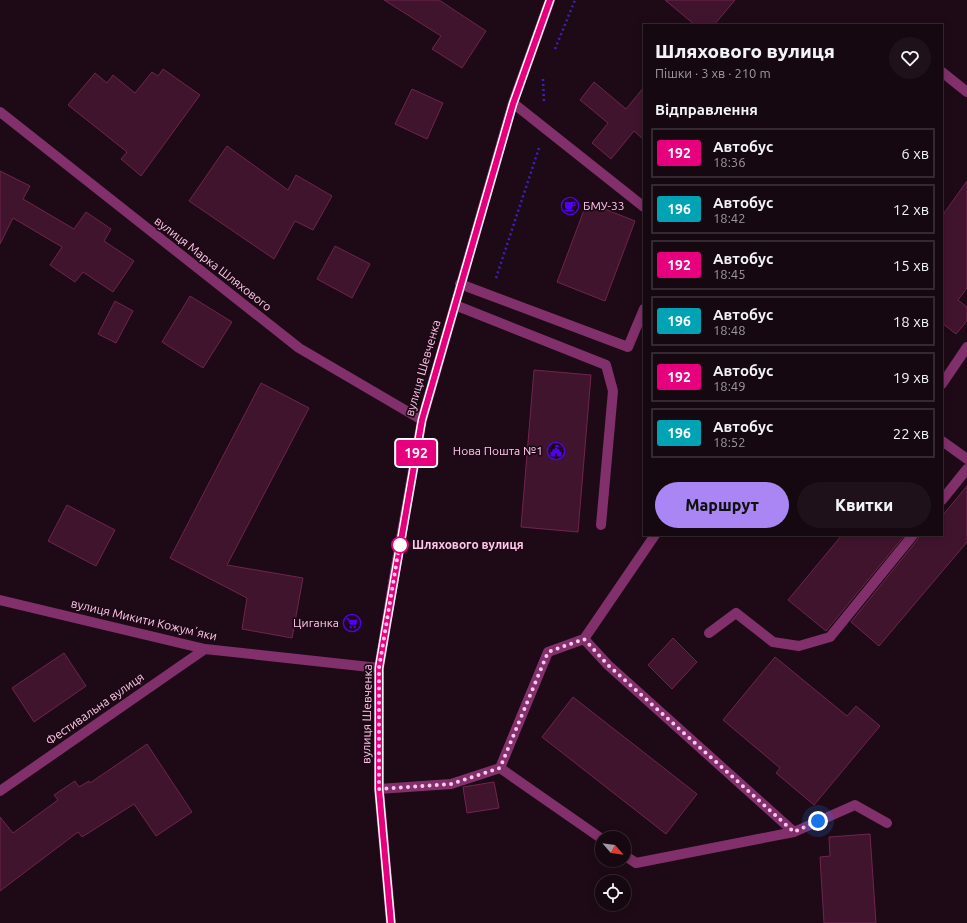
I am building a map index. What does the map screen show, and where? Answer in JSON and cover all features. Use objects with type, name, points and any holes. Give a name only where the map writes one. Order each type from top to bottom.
[{"type":"street","name":"вулиця Шевченка","points":[[391,923],[379,789],[379,668],[422,420],[513,104],[550,0]]},
{"type":"street","points":[[943,73],[967,92]]},
{"type":"street","points":[[513,104],[643,206]]},
{"type":"street","name":"вулиця Марка Шляхового","points":[[0,112],[299,348],[422,420]]},
{"type":"street","points":[[460,284],[628,347],[643,310]]},
{"type":"street","points":[[455,305],[606,364],[613,391],[601,525]]},
{"type":"street","points":[[943,383],[967,347]]},
{"type":"street","points":[[943,442],[967,459]]},
{"type":"street","points":[[943,499],[967,469]]},
{"type":"street","points":[[379,789],[451,784],[500,768],[548,652],[584,639],[654,536]]},
{"type":"street","points":[[709,633],[736,613],[773,642],[799,646],[830,637],[912,536]]},
{"type":"street","name":"вулиця Микити Кожумʼяки","points":[[0,600],[205,649],[379,668]]},
{"type":"street","points":[[584,639],[608,665],[794,832]]},
{"type":"street","name":"Фестивальна вулиця","points":[[0,791],[205,649]]},
{"type":"street","points":[[500,768],[595,834]]},
{"type":"street","points":[[631,860],[636,863],[794,832],[855,805],[887,823]]},
{"type":"path","points":[[555,49],[576,0]]},
{"type":"path","points":[[490,296],[545,129],[543,77]]},
{"type":"building","points":[[384,0],[439,0],[486,31],[462,68],[432,49],[441,36]]},
{"type":"building","points":[[665,0],[735,0],[715,24],[694,24]]},
{"type":"building","points":[[163,69],[200,95],[141,176],[121,159],[127,152],[68,105],[95,73],[107,83],[113,75],[135,93],[152,72],[158,76]]},
{"type":"building","points":[[594,82],[626,109],[643,88],[643,139],[634,131],[611,159],[592,143],[608,123],[580,100]]},
{"type":"building","points":[[412,89],[443,103],[427,139],[395,124]]},
{"type":"building","points":[[227,146],[288,190],[296,175],[332,196],[313,230],[295,221],[274,259],[189,201]]},
{"type":"building","points":[[0,171],[30,186],[23,199],[74,229],[86,212],[111,229],[104,241],[134,261],[113,292],[83,272],[75,282],[50,265],[62,247],[13,218],[0,244]]},
{"type":"building","points":[[967,181],[967,288],[958,300],[967,307],[967,321],[956,334],[943,324],[943,215]]},
{"type":"building","points":[[587,202],[635,221],[605,301],[557,282]]},
{"type":"building","points":[[335,246],[370,264],[352,298],[317,279]]},
{"type":"building","points":[[190,296],[232,322],[203,368],[162,342]]},
{"type":"building","points":[[115,301],[133,311],[116,343],[98,334]]},
{"type":"building","name":"Нова Пошта №1","points":[[534,370],[591,375],[578,532],[521,527]]},
{"type":"building","points":[[261,383],[309,408],[227,565],[303,578],[292,638],[242,629],[247,598],[170,558]]},
{"type":"building","points":[[967,486],[967,542],[879,646],[851,622],[918,539],[919,536],[943,536],[943,515]]},
{"type":"building","points":[[67,505],[115,530],[96,566],[48,541]]},
{"type":"building","points":[[841,536],[904,536],[826,631],[788,600]]},
{"type":"building","points":[[673,638],[697,662],[672,689],[648,665]]},
{"type":"building","points":[[64,653],[86,686],[34,722],[12,688]]},
{"type":"building","points":[[775,657],[847,716],[856,706],[880,726],[814,805],[776,773],[780,768],[723,720]]},
{"type":"building","points":[[573,697],[697,794],[666,834],[542,737]]},
{"type":"building","points":[[147,744],[192,812],[156,836],[134,804],[82,837],[78,832],[0,891],[0,817],[13,833],[58,800],[54,795],[75,781],[79,787],[89,781],[90,783]]},
{"type":"building","points":[[494,782],[499,808],[467,813],[463,787]]},
{"type":"building","points":[[870,834],[876,923],[824,923],[820,857],[830,856],[829,837]]},
{"type":"bus line","name":"192","points":[[391,923],[379,789],[379,668],[386,627],[422,420],[513,104],[550,0]]},
{"type":"place","name":"БМУ-33","points":[[570,206]]},
{"type":"place","name":"Нова Пошта №1","points":[[556,451]]},
{"type":"place","name":"Шляхового вулиця","points":[[400,545]]},
{"type":"place","name":"Циганка","points":[[352,623]]},
{"type":"route","points":[[400,545],[400,542],[379,668],[379,789],[451,784],[500,768],[548,652],[584,639],[608,665],[794,832],[818,821]]}]
